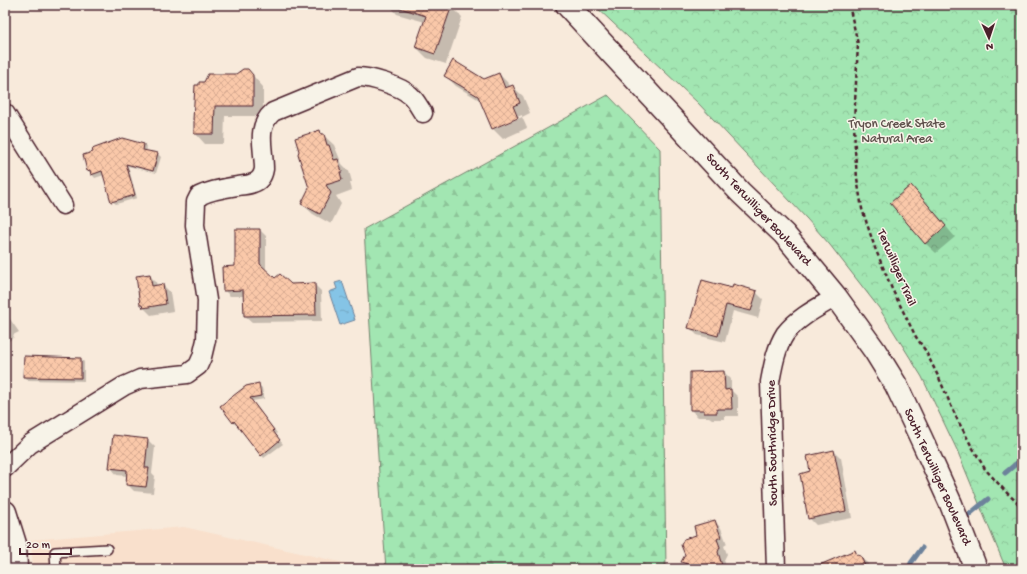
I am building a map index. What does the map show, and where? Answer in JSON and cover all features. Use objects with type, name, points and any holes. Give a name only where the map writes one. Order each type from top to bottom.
[{"type":"main road","name":"South Terwilliger Boulevard","points":[[567,5],[740,192],[784,234],[836,296],[875,351],[896,385],[951,504],[976,569]]},
{"type":"main road","points":[[5,512],[15,544],[16,569]]},
{"type":"street","points":[[5,468],[30,444],[124,386],[140,378],[187,374],[198,366],[206,340],[207,300],[195,225],[196,202],[199,196],[206,192],[253,183],[259,180],[263,175],[264,169],[261,132],[267,118],[273,112],[358,77],[367,77],[401,89],[410,95],[423,113]]},
{"type":"street","points":[[5,113],[63,205]]},
{"type":"street","name":"South Southridge Drive","points":[[776,569],[770,382],[775,357],[785,334],[800,320],[836,296]]},
{"type":"lane","points":[[56,569],[55,552],[106,549]]},
{"type":"path","name":"Terwilliger Trail","points":[[848,5],[858,44],[854,122],[857,178],[862,209],[875,248],[892,289],[916,337],[925,350],[956,417],[985,470],[1007,494],[1022,507]]},
{"type":"shaded area","points":[[184,527],[371,569],[33,569],[31,540]]},
{"type":"green space","name":"Tryon Creek State Natural Area","points":[[594,5],[1022,5],[1022,569],[1006,569],[957,450],[922,377],[879,308],[830,245],[698,103]]},
{"type":"green space","points":[[608,95],[660,149],[666,569],[386,569],[364,229]]},
{"type":"water","points":[[342,281],[355,320],[340,325],[329,292],[337,289],[335,283]]},
{"type":"building","points":[[400,5],[452,5],[435,54],[415,47],[426,16],[400,8]]},
{"type":"building","points":[[453,60],[484,79],[499,73],[505,88],[513,85],[520,103],[513,106],[518,118],[492,129],[478,96],[444,76]]},
{"type":"building","points":[[243,69],[248,69],[253,75],[253,106],[215,106],[214,134],[194,134],[193,120],[195,85],[199,85],[199,82],[204,82],[208,74],[236,74]]},
{"type":"building","points":[[320,130],[321,134],[324,134],[334,160],[338,159],[342,172],[340,172],[342,180],[326,185],[331,193],[320,214],[301,204],[309,188],[298,154],[299,151],[295,138]]},
{"type":"building","points":[[122,138],[144,144],[143,150],[158,153],[153,171],[126,164],[135,195],[111,202],[102,171],[91,175],[90,170],[87,171],[83,155],[93,152],[92,149]]},
{"type":"building","points":[[911,185],[946,226],[925,244],[890,203]]},
{"type":"building","points":[[235,229],[260,229],[260,264],[275,278],[280,274],[291,284],[315,283],[316,315],[244,316],[243,290],[223,291],[222,267],[235,266]]},
{"type":"building","points":[[150,274],[152,286],[163,284],[166,304],[143,308],[142,305],[140,305],[136,276]]},
{"type":"building","points":[[702,280],[732,288],[733,284],[757,291],[751,311],[726,305],[718,336],[688,328]]},
{"type":"building","points":[[24,356],[81,358],[81,378],[23,377]]},
{"type":"building","points":[[724,371],[725,390],[731,389],[732,409],[717,409],[717,413],[704,413],[704,410],[690,410],[690,372]]},
{"type":"building","points":[[259,383],[261,396],[250,398],[280,440],[261,456],[234,421],[233,423],[220,406],[246,386]]},
{"type":"building","points":[[113,435],[148,439],[145,468],[149,468],[146,487],[126,485],[127,470],[109,468]]},
{"type":"building","points":[[834,450],[846,511],[808,519],[800,474],[810,471],[807,456]]},
{"type":"building","points":[[715,520],[721,537],[717,539],[720,547],[718,552],[723,569],[691,569],[690,565],[681,562],[685,555],[681,545],[684,539],[696,535],[694,526]]},
{"type":"building","points":[[855,550],[857,555],[861,556],[866,569],[810,569]]},
{"type":"waterway","points":[[1005,473],[1022,459]]},
{"type":"waterway","points":[[966,517],[988,499]]},
{"type":"waterway","points":[[909,569],[911,563],[922,548]]}]
